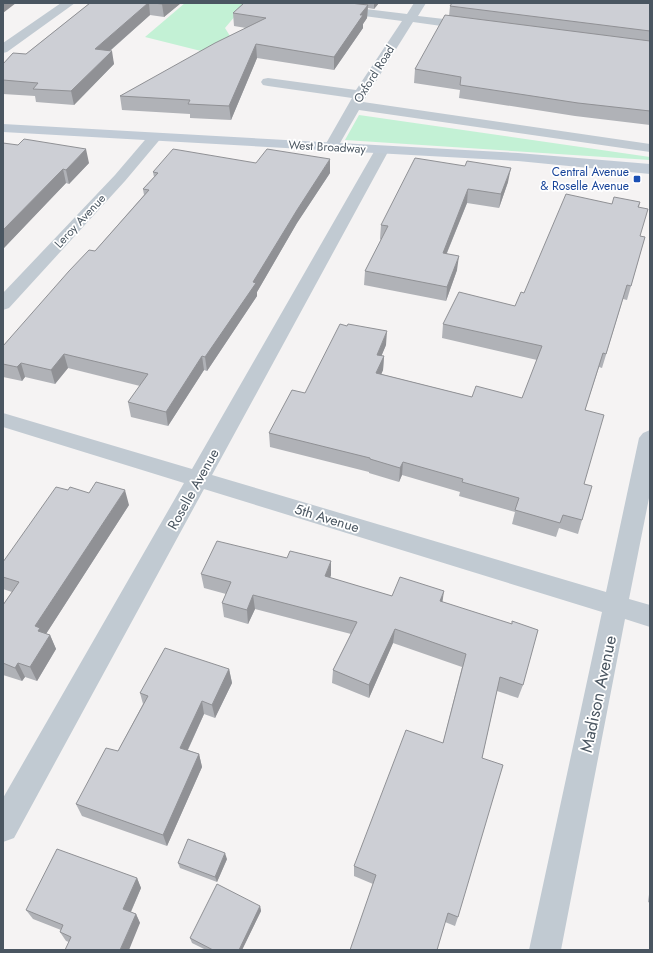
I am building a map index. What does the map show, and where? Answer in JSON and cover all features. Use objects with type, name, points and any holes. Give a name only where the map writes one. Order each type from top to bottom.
[{"type":"main road","name":"West Broadway","points":[[3,128],[518,157],[650,169]]},
{"type":"street","points":[[3,48],[69,3]]},
{"type":"street","points":[[288,3],[480,28]]},
{"type":"street","name":"Oxford Road","points":[[331,147],[357,100],[420,3]]},
{"type":"street","points":[[268,82],[357,100],[650,148]]},
{"type":"street","name":"Leroy Avenue","points":[[3,304],[156,137]]},
{"type":"street","name":"Roselle Avenue","points":[[3,828],[382,150]]},
{"type":"street","name":"5th Avenue","points":[[3,420],[650,616]]},
{"type":"street","name":"Madison Avenue","points":[[545,950],[650,438]]},
{"type":"green space","points":[[185,3],[246,3],[225,28],[230,36],[201,51],[145,37]]},
{"type":"green space","points":[[359,115],[650,157],[650,160],[345,140]]},
{"type":"building","points":[[90,3],[148,3],[95,49],[112,51],[71,91],[33,89],[38,83],[3,80],[3,64],[13,53],[26,54]]},
{"type":"building","points":[[244,3],[350,3],[368,5],[360,15],[363,15],[334,57],[256,44],[229,106],[188,104],[190,100],[120,96],[215,43],[266,18],[233,13]]},
{"type":"building","points":[[452,3],[650,3],[650,31],[450,6]]},
{"type":"building","points":[[445,15],[650,41],[650,111],[578,103],[460,85],[461,77],[415,69]]},
{"type":"building","points":[[24,139],[86,149],[66,170],[63,169],[3,230],[3,143],[18,145]]},
{"type":"building","points":[[173,149],[256,163],[267,149],[330,159],[253,282],[256,283],[205,357],[202,356],[166,412],[128,402],[148,374],[64,354],[51,370],[21,363],[17,367],[3,364],[3,346],[69,271],[89,250],[95,251],[149,190],[143,189],[158,173],[153,172]]},
{"type":"building","points":[[415,158],[465,166],[467,161],[511,168],[501,194],[468,189],[443,253],[459,256],[447,287],[365,271],[388,226],[381,225]]},
{"type":"building","points":[[566,194],[612,204],[614,197],[640,202],[638,207],[648,209],[640,236],[645,237],[631,286],[627,285],[606,354],[603,353],[585,410],[604,415],[584,484],[592,486],[582,520],[563,515],[560,523],[515,510],[519,498],[462,482],[463,479],[403,462],[400,468],[370,458],[269,433],[292,390],[305,393],[340,324],[387,331],[377,355],[384,356],[376,373],[472,397],[476,386],[522,398],[542,346],[443,324],[459,292],[515,306],[521,292],[524,293]]},
{"type":"building","points":[[96,482],[125,490],[35,626],[40,628],[38,631],[50,635],[30,667],[18,663],[15,668],[3,663],[3,605],[19,582],[3,577],[3,562],[56,487],[68,490],[70,487],[89,493]]},
{"type":"building","points":[[217,541],[287,558],[290,551],[331,561],[325,576],[392,596],[400,577],[444,591],[440,601],[512,624],[512,621],[538,630],[523,685],[500,677],[482,758],[503,765],[458,917],[448,913],[437,950],[350,950],[376,875],[354,866],[406,730],[443,743],[466,654],[395,629],[369,685],[333,670],[357,622],[253,595],[247,610],[222,603],[231,582],[201,574]]},
{"type":"building","points":[[165,648],[229,669],[212,705],[202,701],[180,748],[199,754],[163,835],[76,804],[106,748],[118,751],[148,696],[140,693]]},
{"type":"building","points":[[188,839],[225,853],[215,877],[178,863]]},
{"type":"building","points":[[57,849],[137,878],[123,909],[136,914],[120,950],[65,950],[71,937],[60,932],[63,925],[26,910]]},
{"type":"building","points":[[217,884],[260,906],[239,950],[213,950],[190,938]]},
{"type":"place","name":"Central Avenue & Roselle Avenue","points":[[637,179]]}]
